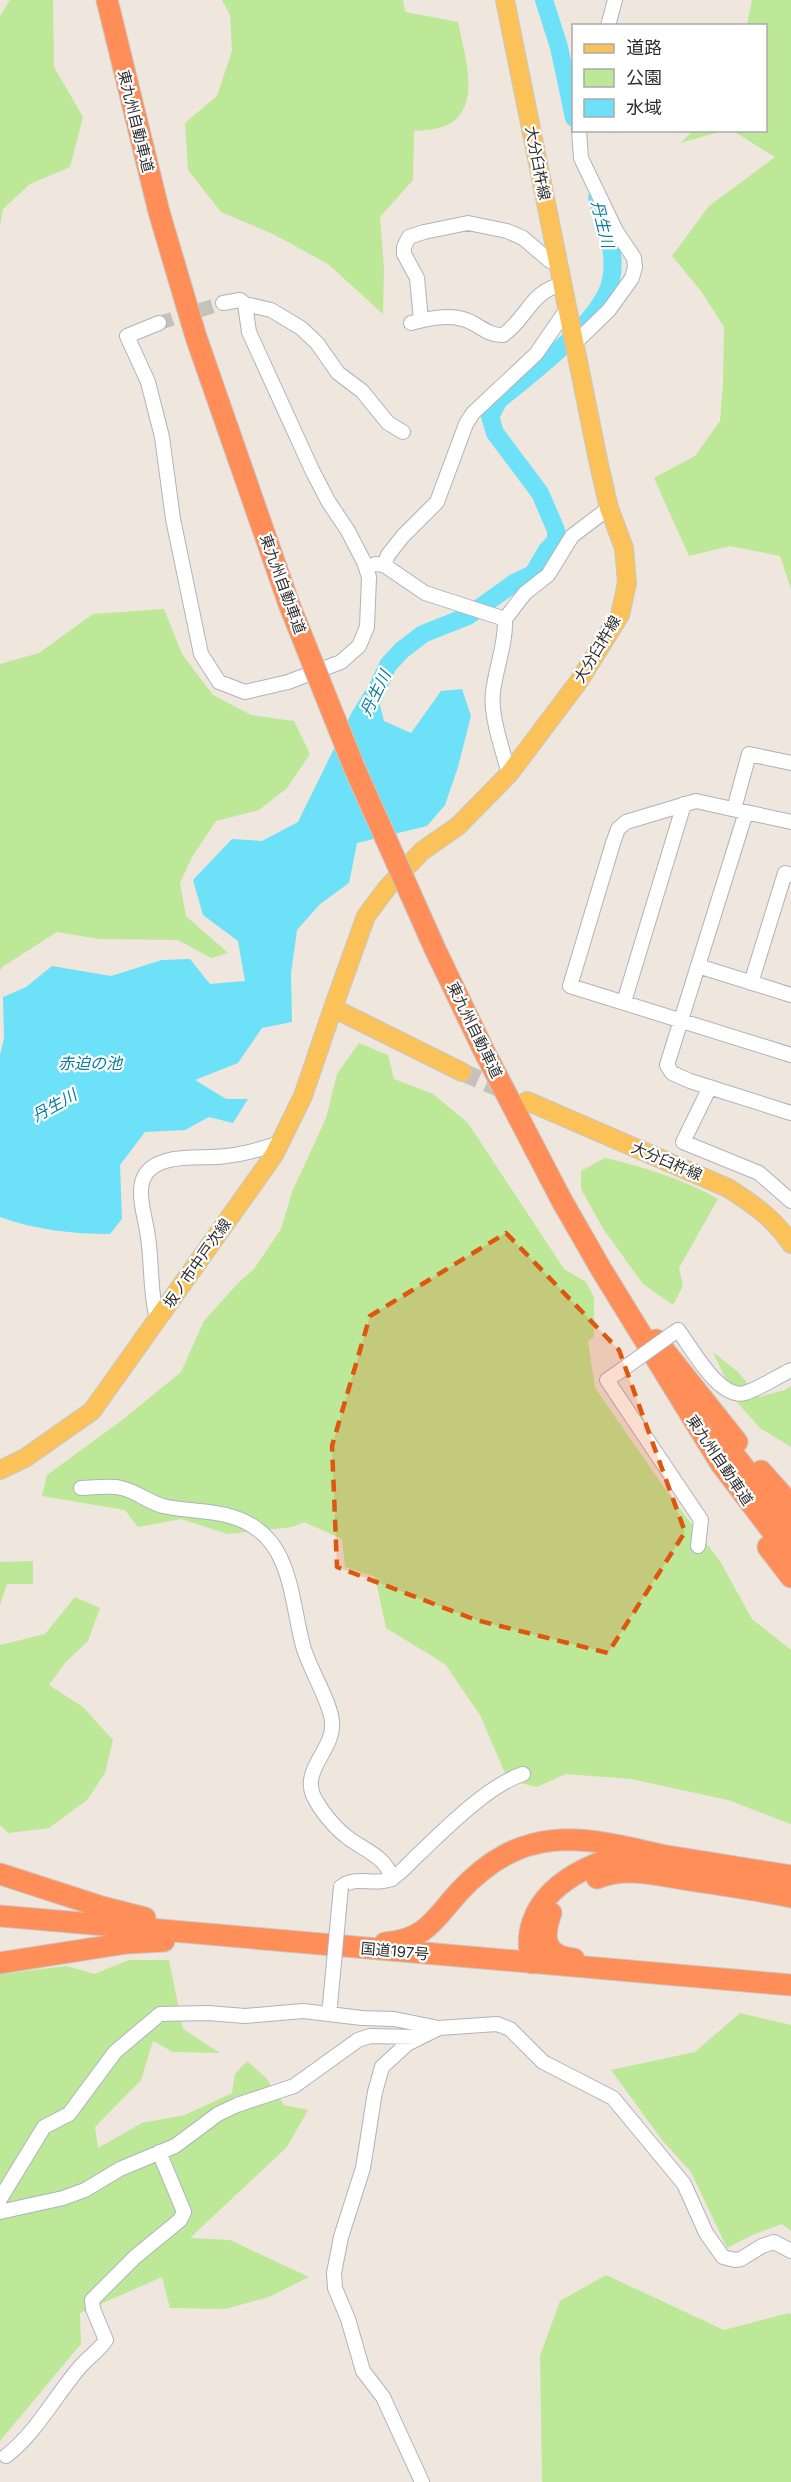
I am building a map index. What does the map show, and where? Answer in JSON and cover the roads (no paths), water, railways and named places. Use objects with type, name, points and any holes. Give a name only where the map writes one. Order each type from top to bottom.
[{"type":"highway","name":"東九州自動車道","points":[[107,0],[159,212],[196,337],[289,604],[354,767],[435,949],[484,1051],[562,1201],[666,1378],[721,1464],[791,1556]]},
{"type":"highway","name":"東九州自動車道","points":[[532,1141],[648,1330],[733,1455],[791,1529]]},
{"type":"highway","points":[[562,1201],[572,1226],[695,1446],[791,1577]]},
{"type":"highway","points":[[648,1330],[743,1449],[791,1504]]},
{"type":"highway","points":[[307,1943],[388,1943],[419,1934],[435,1921],[467,1884],[490,1865],[517,1850],[538,1843],[562,1839],[594,1840],[754,1879],[791,1891]]},
{"type":"highway","points":[[532,1963],[528,1946],[530,1928],[537,1909],[551,1893],[572,1877],[611,1860],[640,1855],[661,1856]]},
{"type":"highway","points":[[532,1963],[539,1948],[545,1923],[551,1913],[581,1886],[601,1876],[622,1872],[754,1879],[791,1876]]},
{"type":"highway","points":[[754,1879],[791,1872]]},
{"type":"highway","points":[[0,1874],[128,1914],[242,1937]]},
{"type":"highway","points":[[754,1879],[791,1897]]},
{"type":"highway","points":[[551,1913],[545,1932],[546,1940],[552,1952],[559,1956],[650,1965],[717,1978]]},
{"type":"highway","name":"国道197号","points":[[0,1916],[791,1985]]},
{"type":"highway","points":[[0,1963],[127,1943],[242,1937]]},
{"type":"main road","name":"大分臼杵線","points":[[333,1008],[366,916],[387,888],[422,851],[458,826],[509,774],[579,681],[620,615],[627,583],[624,548],[609,508],[598,460],[505,0]]},
{"type":"main road","points":[[333,1008],[462,1072]]},
{"type":"main road","name":"坂ノ市中戸次線","points":[[0,1470],[25,1458],[92,1411],[274,1155],[303,1095],[333,1008]]},
{"type":"main road","name":"大分臼杵線","points":[[527,1101],[728,1188],[758,1207],[781,1229],[791,1244]]},
{"type":"street","points":[[609,24],[615,0]]},
{"type":"street","points":[[574,341],[609,310],[632,278],[635,267],[634,258],[616,231],[581,158],[579,132]]},
{"type":"street","points":[[557,261],[550,261],[531,243],[507,231],[468,223],[410,237],[404,247],[404,254],[417,278],[416,322],[449,318],[464,319],[494,335],[503,335],[540,295],[552,286],[563,284]]},
{"type":"street","points":[[223,303],[240,300],[245,304],[271,310],[300,328],[317,343],[338,373],[362,391],[388,423],[403,432]]},
{"type":"street","points":[[159,323],[127,336],[148,382],[162,437],[173,519],[201,654],[219,682],[245,692],[288,682],[341,662],[359,646],[367,627],[369,576],[364,562],[312,470],[249,332],[245,304]]},
{"type":"street","points":[[384,565],[388,555],[402,536],[437,502],[466,424],[473,414],[536,354],[568,312]]},
{"type":"street","points":[[502,618],[525,593],[548,575],[572,536],[609,508]]},
{"type":"street","points":[[364,562],[384,565],[425,593],[502,618]]},
{"type":"street","points":[[502,618],[505,633],[492,693],[493,708],[509,774]]},
{"type":"street","points":[[791,764],[749,754],[740,811],[698,966],[668,1065],[672,1072],[710,1087],[791,1113]]},
{"type":"street","points":[[791,822],[696,801],[626,822],[618,829],[613,843],[570,986],[791,1055]]},
{"type":"street","points":[[624,1002],[684,804]]},
{"type":"street","points":[[751,983],[784,873],[791,876]]},
{"type":"street","points":[[698,966],[791,996]]},
{"type":"street","points":[[710,1087],[682,1142],[759,1173],[791,1200]]},
{"type":"street","points":[[158,1319],[154,1306],[151,1257],[141,1192],[144,1177],[154,1165],[168,1161],[222,1157],[259,1150],[279,1143]]},
{"type":"street","points":[[698,1546],[701,1520],[607,1380],[678,1330],[712,1376],[729,1393],[738,1395],[748,1392],[791,1370]]},
{"type":"street","points":[[81,1488],[123,1488],[163,1506],[226,1515],[250,1524],[269,1538],[278,1550],[293,1594],[303,1646],[332,1720],[328,1741],[310,1780],[313,1794],[331,1822],[345,1836],[389,1866],[392,1879]]},
{"type":"street","points":[[329,2010],[342,1887],[347,1882],[355,1880],[392,1879],[446,1828],[495,1787],[510,1778],[523,1774]]},
{"type":"street","points":[[0,2199],[44,2127],[69,2114],[115,2052],[160,2014],[208,2013],[245,2016],[329,2010],[439,2028],[497,2024],[510,2029],[543,2062],[613,2098],[684,2184],[706,2233],[723,2257],[741,2259],[762,2246],[774,2242],[791,2251]]},
{"type":"street","points":[[422,2482],[383,2397],[363,2371],[348,2319],[335,2288],[334,2273],[341,2237],[363,2169],[370,2118],[382,2067],[418,2037],[439,2028]]},
{"type":"street","points":[[0,2212],[63,2198],[85,2190],[120,2169],[175,2146],[218,2114],[237,2105],[294,2086],[358,2040],[370,2036],[418,2037]]},
{"type":"street","points":[[6,2456],[28,2437],[81,2365],[102,2347],[106,2340],[93,2310],[92,2300],[135,2258],[180,2220],[184,2212],[182,2202],[159,2152]]},
{"type":"water","name":"赤迫の池","points":[[373,678],[384,721],[411,733],[441,691],[462,689],[471,716],[458,767],[445,805],[427,826],[357,843],[349,883],[320,904],[297,930],[291,974],[292,1022],[262,1028],[238,1063],[195,1080],[226,1099],[248,1099],[233,1123],[209,1117],[185,1130],[145,1132],[120,1165],[122,1219],[110,1234],[55,1230],[0,1217],[0,1055],[4,1038],[3,997],[26,987],[52,966],[111,976],[162,960],[190,959],[210,984],[245,981],[238,941],[203,915],[193,880],[232,839],[262,841],[298,822],[352,712]]},
{"type":"waterway","name":"丹生川","points":[[544,0],[559,47],[572,109]]},
{"type":"waterway","name":"丹生川","points":[[367,711],[388,665],[402,650],[423,634],[468,616],[514,583],[533,574],[547,550],[556,541],[556,530],[540,493],[495,433],[490,416],[499,400],[581,329],[605,296],[611,280],[612,259],[609,239],[597,198]]},
{"type":"tunnel","points":[[159,323],[223,303]]},
{"type":"tunnel","points":[[462,1072],[512,1094]]}]
